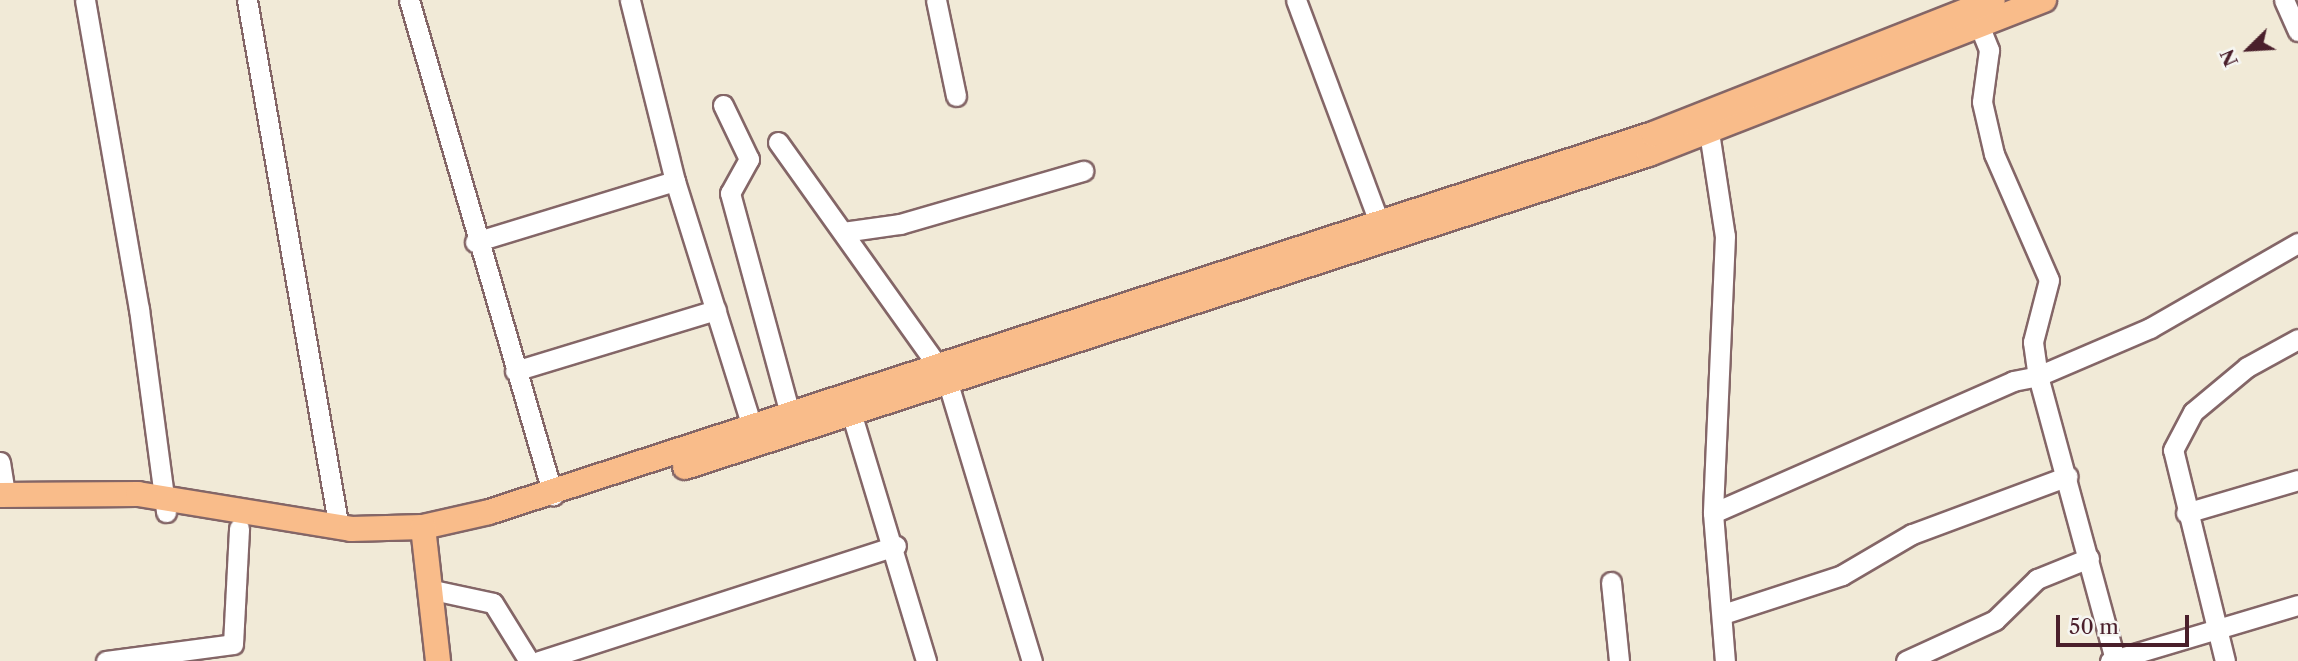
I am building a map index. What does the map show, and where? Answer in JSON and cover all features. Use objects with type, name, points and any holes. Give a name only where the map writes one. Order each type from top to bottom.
[{"type":"main road","points":[[1708,122],[1993,0]]},
{"type":"main road","points":[[167,505],[239,528],[344,545],[423,535],[560,508],[849,404],[1384,233],[1708,122],[1979,26],[2044,0]]},
{"type":"main road","points":[[2,495],[102,495],[340,528],[423,535],[553,495],[790,414],[849,404]]},
{"type":"main road","points":[[423,535],[433,590],[438,661]]},
{"type":"street","points":[[85,0],[167,505]]},
{"type":"street","points":[[247,0],[340,528]]},
{"type":"street","points":[[409,0],[475,242],[553,495]]},
{"type":"street","points":[[630,0],[675,181],[752,427]]},
{"type":"street","points":[[936,0],[956,96]]},
{"type":"street","points":[[1296,0],[1384,233]]},
{"type":"street","points":[[2284,0],[2298,32]]},
{"type":"street","points":[[1979,26],[1989,50],[1982,102],[1994,154],[2049,280],[2033,342],[2038,376],[2068,476],[2112,660],[2215,627],[2298,605]]},
{"type":"street","points":[[723,105],[749,159],[730,193],[790,414]]},
{"type":"street","points":[[1708,122],[1725,236],[1713,513],[1725,661]]},
{"type":"street","points":[[778,142],[943,373],[1032,661]]},
{"type":"street","points":[[843,232],[900,224],[1083,171]]},
{"type":"street","points":[[475,242],[675,181]]},
{"type":"street","points":[[1713,513],[2013,380],[2038,376],[2150,328],[2298,243]]},
{"type":"street","points":[[515,370],[716,310]]},
{"type":"street","points":[[2225,661],[2174,468],[2178,433],[2246,367],[2298,339]]},
{"type":"street","points":[[849,404],[895,546],[926,661]]},
{"type":"street","points":[[0,462],[2,495]]},
{"type":"street","points":[[1723,614],[1842,575],[1912,534],[2068,476]]},
{"type":"street","points":[[2186,513],[2298,480]]},
{"type":"street","points":[[106,661],[234,653],[239,528]]},
{"type":"street","points":[[539,661],[895,546]]},
{"type":"street","points":[[1906,661],[1995,620],[2037,579],[2089,558]]},
{"type":"street","points":[[1611,582],[1619,661]]},
{"type":"street","points":[[433,590],[493,603],[529,661]]}]
